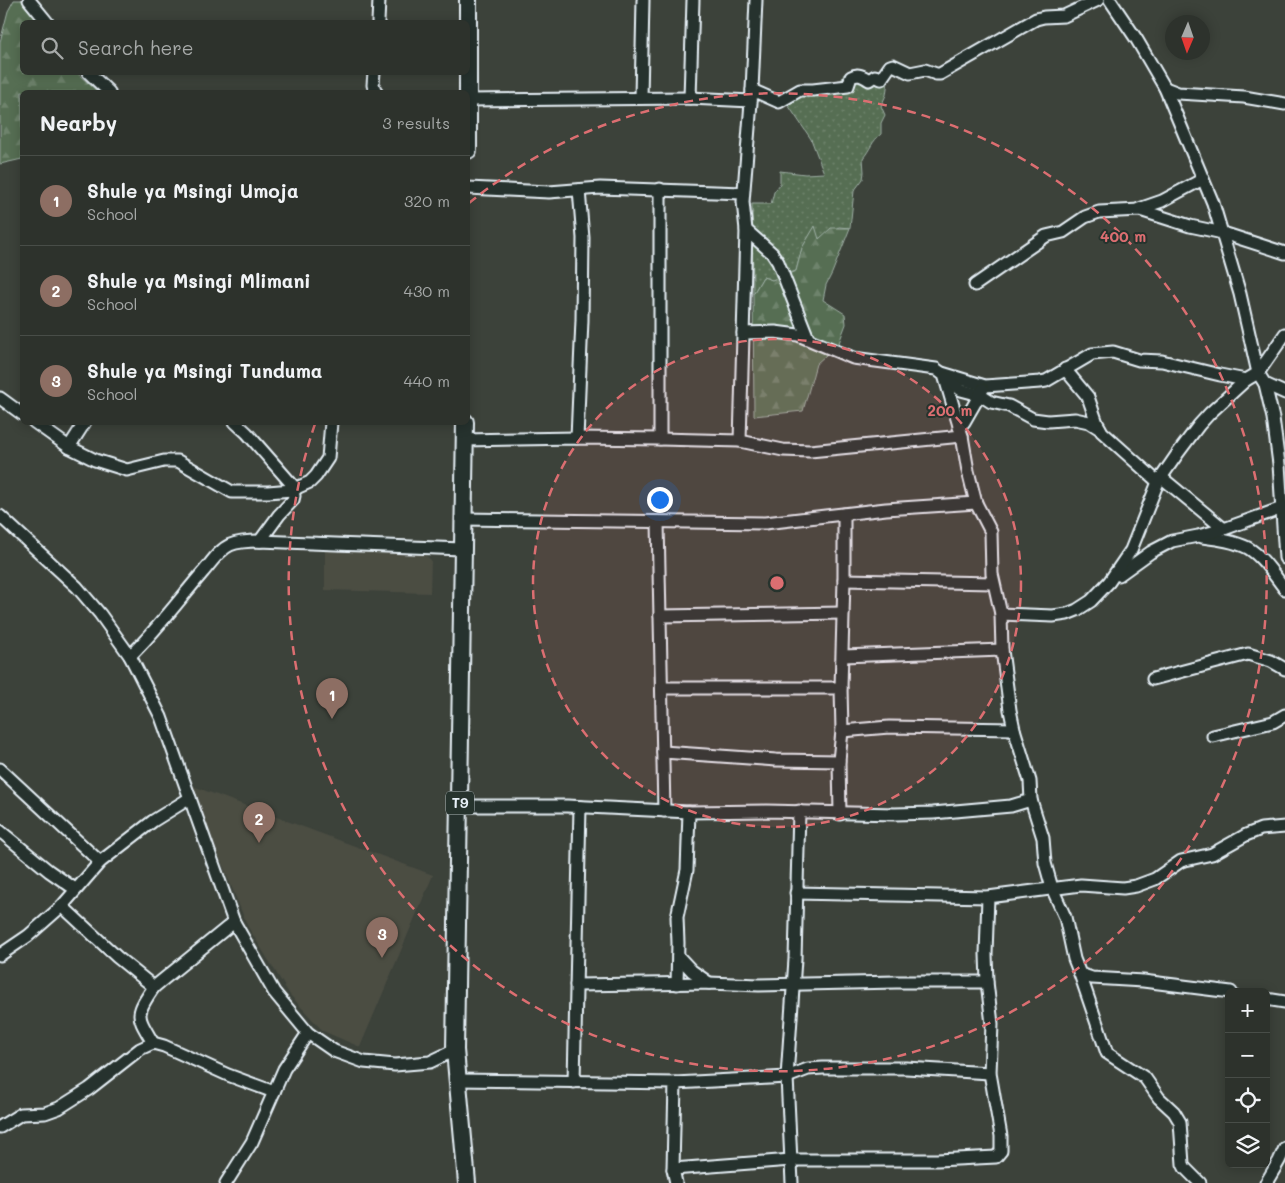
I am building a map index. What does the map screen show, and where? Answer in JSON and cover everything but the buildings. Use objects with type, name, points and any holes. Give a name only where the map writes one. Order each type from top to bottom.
[{"type":"highway","points":[[468,0],[468,20]]},
{"type":"highway","points":[[468,75],[468,90]]},
{"type":"highway","name":"T9","points":[[465,425],[455,1050],[468,1183]]},
{"type":"street","points":[[29,0],[45,20]]},
{"type":"street","points":[[378,20],[379,0]]},
{"type":"street","points":[[641,98],[643,0]]},
{"type":"street","points":[[690,98],[693,0]]},
{"type":"street","points":[[740,442],[746,230],[743,193],[756,0]]},
{"type":"street","points":[[470,100],[751,96],[779,102],[800,90],[848,86],[851,76],[856,74],[862,75],[869,80],[875,76],[881,79],[890,66],[893,65],[910,74],[925,70],[940,74],[1036,19],[1064,16],[1098,0]]},
{"type":"street","points":[[1110,0],[1137,40],[1164,88],[1203,179],[1223,233],[1240,294],[1258,373],[1265,384],[1270,405],[1283,503],[1283,548],[1285,558]]},
{"type":"street","points":[[91,75],[107,90]]},
{"type":"street","points":[[374,75],[375,90]]},
{"type":"street","points":[[1164,88],[1178,93],[1244,97],[1271,100],[1285,104]]},
{"type":"street","points":[[976,285],[1046,236],[1063,232],[1085,217],[1099,212],[1138,209],[1156,204],[1203,179]]},
{"type":"street","points":[[470,188],[549,192],[600,188],[660,189],[743,193]]},
{"type":"street","points":[[660,189],[660,439]]},
{"type":"street","points":[[576,438],[582,320],[583,238],[579,190]]},
{"type":"street","points":[[1138,209],[1196,228],[1223,233],[1285,253]]},
{"type":"street","points":[[746,230],[772,253],[778,262],[808,338]]},
{"type":"street","points":[[742,333],[785,332],[808,338],[853,358],[936,370],[943,375],[982,390],[1044,382],[1092,354],[1113,352],[1139,360],[1162,361],[1220,376],[1246,380]]},
{"type":"street","points":[[1001,614],[1053,616],[1067,614],[1091,601],[1109,582],[1131,550],[1159,480],[1198,425],[1246,380],[1258,373],[1285,334]]},
{"type":"street","points":[[1065,369],[1088,397],[1100,429]]},
{"type":"street","points":[[943,375],[960,432],[976,503],[991,532],[991,570],[1001,614],[1002,650],[1014,729],[1030,781],[1031,800],[1043,838],[1045,863],[1052,888],[1065,917],[1074,959],[1104,1048],[1113,1059],[1145,1078],[1164,1105],[1177,1117],[1180,1122],[1183,1164],[1200,1183]]},
{"type":"street","points":[[1265,384],[1285,393],[1270,405]]},
{"type":"street","points":[[960,432],[982,390]]},
{"type":"street","points":[[982,390],[991,402],[1009,406],[1033,419],[1048,421],[1075,418],[1089,422],[1100,429],[1159,480],[1224,529]]},
{"type":"street","points":[[0,398],[20,413]]},
{"type":"street","points":[[38,425],[69,447],[95,460],[127,470],[164,461],[178,461],[232,492],[294,490],[310,482],[328,458],[331,425]]},
{"type":"street","points":[[69,447],[84,425]]},
{"type":"street","points":[[238,425],[247,433],[294,490],[293,500],[278,515],[260,541]]},
{"type":"street","points":[[464,440],[660,439],[740,442],[783,450],[810,451],[960,432]]},
{"type":"street","points":[[462,519],[765,523],[886,509],[976,503]]},
{"type":"street","points":[[1109,582],[1151,552],[1172,541],[1224,529],[1283,503]]},
{"type":"street","points":[[840,814],[839,761],[842,731],[844,514]]},
{"type":"street","points":[[0,516],[77,587],[100,614],[130,656],[161,717],[234,922],[274,992],[308,1033],[334,1051],[364,1062],[395,1065],[430,1062],[455,1050]]},
{"type":"street","points":[[658,522],[664,811]]},
{"type":"street","points":[[1198,536],[1248,548],[1261,560],[1285,589]]},
{"type":"street","points":[[130,656],[147,640],[223,549],[231,544],[260,541],[462,549]]},
{"type":"street","points":[[844,580],[994,583]]},
{"type":"street","points":[[660,616],[843,613]]},
{"type":"street","points":[[842,656],[1002,650]]},
{"type":"street","points":[[1153,680],[1248,654],[1271,661],[1285,669]]},
{"type":"street","points":[[662,688],[841,688]]},
{"type":"street","points":[[1213,736],[1273,722],[1285,715]]},
{"type":"street","points":[[842,731],[889,727],[1014,729]]},
{"type":"street","points":[[663,752],[776,760],[839,761]]},
{"type":"street","points":[[0,769],[100,862]]},
{"type":"street","points":[[0,955],[28,936],[62,906],[100,862],[154,821],[190,798]]},
{"type":"street","points":[[460,806],[580,807],[689,812],[840,814],[933,813],[1010,806],[1031,800]]},
{"type":"street","points":[[574,1082],[580,807]]},
{"type":"street","points":[[677,984],[677,917],[687,870],[689,812]]},
{"type":"street","points":[[792,1183],[787,1077],[794,984],[799,812]]},
{"type":"street","points":[[796,893],[988,897],[1081,885],[1123,888],[1146,884],[1156,880],[1181,861],[1212,854],[1261,829],[1285,827]]},
{"type":"street","points":[[0,831],[74,890]]},
{"type":"street","points":[[673,1169],[791,1160],[937,1160],[996,1157],[1001,1151],[1001,1136],[990,1073],[992,1024],[986,954],[988,897]]},
{"type":"street","points":[[62,906],[117,957],[154,987]]},
{"type":"street","points":[[153,1044],[139,1016],[140,1010],[154,987],[234,922]]},
{"type":"street","points":[[678,956],[692,971],[709,983]]},
{"type":"street","points":[[1080,974],[1092,978],[1143,981],[1225,991]]},
{"type":"street","points":[[576,985],[987,982]]},
{"type":"street","points":[[1270,1000],[1285,1002]]},
{"type":"street","points":[[226,1183],[252,1142],[284,1069],[308,1033]]},
{"type":"street","points":[[0,1127],[21,1114],[46,1113],[59,1108],[140,1049],[153,1044],[164,1046],[228,1075],[274,1092]]},
{"type":"street","points":[[458,1080],[675,1083],[787,1077],[808,1070],[831,1068],[906,1068],[990,1073]]},
{"type":"street","points":[[675,1083],[673,1169],[676,1183]]},
{"type":"street","points":[[1266,1183],[1280,1161],[1285,1148]]},
{"type":"shaded area","points":[[325,551],[424,554],[431,560],[430,593],[325,590]]},
{"type":"shaded area","points":[[190,785],[433,875],[360,1047],[323,1031],[290,995],[248,927]]},
{"type":"green space","points":[[14,0],[26,0],[41,20],[20,20],[20,75],[79,75],[96,90],[20,90],[20,159],[0,164],[0,42],[8,11]]},
{"type":"green space","points":[[857,68],[879,84],[888,81],[886,95],[881,106],[885,115],[881,123],[881,134],[863,158],[863,179],[854,191],[850,228],[839,227],[818,239],[815,227],[802,248],[796,271],[772,280],[763,277],[753,294],[752,204],[771,204],[774,192],[780,184],[780,171],[805,174],[824,173],[811,139],[786,102],[805,91],[819,86],[833,83],[840,84],[844,74]]},
{"type":"green space","points":[[815,226],[819,239],[831,228],[850,228],[826,285],[823,300],[845,314],[846,324],[837,348],[816,364],[803,411],[754,416],[753,294],[763,277],[772,280],[796,271],[802,248]]},
{"type":"place","name":"Shule ya Msingi Umoja","points":[[332,719]]},
{"type":"place","name":"Shule ya Msingi Mlimani","points":[[259,843]]},
{"type":"place","name":"Shule ya Msingi Tunduma","points":[[382,958]]}]
